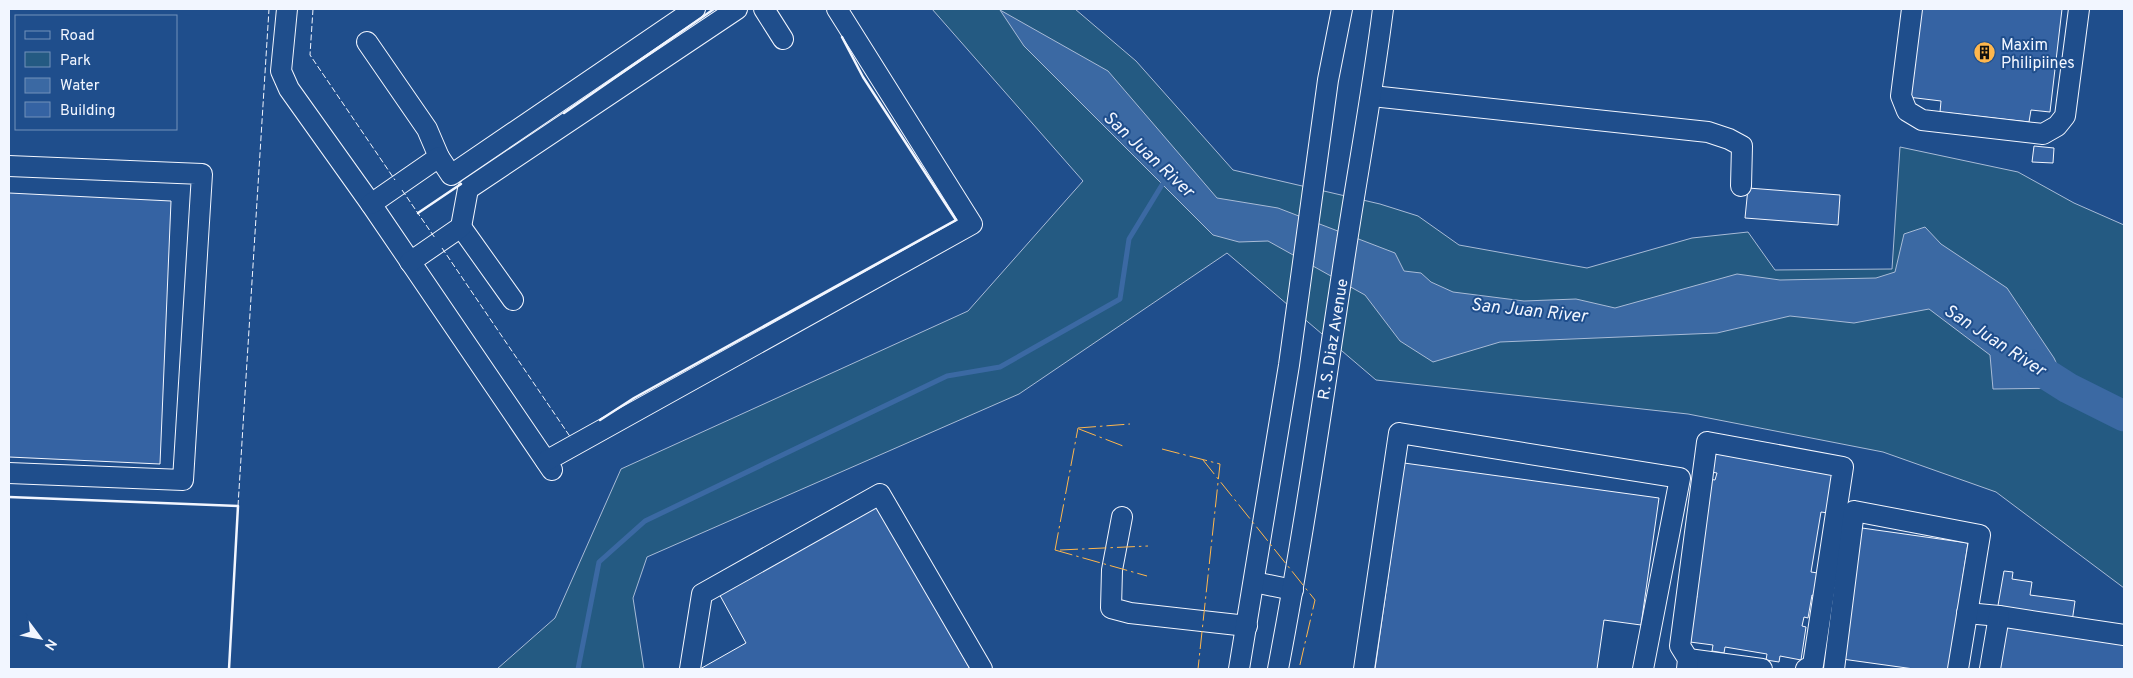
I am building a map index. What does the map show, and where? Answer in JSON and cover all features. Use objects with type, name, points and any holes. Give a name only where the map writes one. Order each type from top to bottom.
[{"type":"street","points":[[287,9],[281,71],[289,89],[371,204],[549,466],[972,224],[837,9]]},
{"type":"street","points":[[367,42],[427,129],[439,157],[451,175],[695,9]]},
{"type":"street","points":[[410,262],[461,227],[468,189],[737,9]]},
{"type":"street","points":[[764,9],[783,39]]},
{"type":"street","points":[[1239,669],[1289,365],[1328,80],[1342,9]]},
{"type":"street","name":"R. S. Diaz Avenue","points":[[1278,669],[1293,590],[1357,172],[1372,96],[1383,9]]},
{"type":"street","points":[[1912,9],[1901,96],[1907,111],[1922,120],[2043,134],[2057,126],[2066,116],[2079,9]]},
{"type":"street","points":[[1372,96],[1708,132],[1730,139],[1742,146],[1741,186]]},
{"type":"street","points":[[371,204],[439,157]]},
{"type":"street","points":[[9,166],[202,174],[183,480],[9,473]]},
{"type":"street","points":[[461,227],[513,300]]},
{"type":"street","points":[[1364,669],[1400,433],[1680,478],[1643,669]]},
{"type":"street","points":[[1762,669],[1687,664],[1680,646],[1707,442],[1843,467],[1812,664],[1806,669]]},
{"type":"street","points":[[690,669],[702,594],[880,494],[982,669]]},
{"type":"street","points":[[1834,669],[1854,511],[1980,536],[1958,669]]},
{"type":"street","points":[[1122,518],[1112,570],[1111,608],[1130,613],[1247,626]]},
{"type":"street","points":[[1254,582],[1293,590]]},
{"type":"street","points":[[1967,614],[2000,616],[2124,635]]},
{"type":"street","points":[[1990,669],[2000,616]]},
{"type":"green space","points":[[932,9],[1075,9],[1136,61],[1233,170],[1380,204],[1418,216],[1459,245],[1587,268],[1692,238],[1748,232],[1775,270],[1892,269],[1900,147],[2018,172],[2074,203],[2124,225],[2124,588],[1996,492],[1883,452],[1688,414],[1376,380],[1227,253],[1019,394],[647,557],[633,598],[644,669],[497,669],[555,618],[621,469],[968,311],[1083,181]]},
{"type":"water","points":[[1000,10],[1108,71],[1217,198],[1278,208],[1395,253],[1404,271],[1421,273],[1431,282],[1453,292],[1524,301],[1576,299],[1615,308],[1737,274],[1780,280],[1876,278],[1895,272],[1904,234],[1925,227],[1941,244],[2007,288],[2054,358],[2068,388],[1993,389],[1990,355],[1929,309],[1854,323],[1790,316],[1717,333],[1500,342],[1433,362],[1400,341],[1365,295],[1268,241],[1239,242],[1213,235],[1024,46]]},
{"type":"building","name":"Maxim Philipiines","points":[[1919,9],[2062,9],[2050,112],[2031,110],[2029,122],[1940,112],[1941,101],[1908,97]]},
{"type":"building","points":[[2034,146],[2054,148],[2053,163],[2032,162]]},
{"type":"building","points":[[1748,188],[1840,195],[1838,225],[1745,218]]},
{"type":"building","points":[[9,193],[171,201],[160,464],[9,457]]},
{"type":"building","points":[[1714,452],[1834,472],[1828,513],[1821,512],[1811,572],[1818,573],[1815,596],[1812,595],[1808,618],[1804,617],[1802,626],[1806,627],[1801,660],[1780,656],[1779,662],[1766,660],[1767,654],[1725,647],[1724,653],[1712,651],[1713,645],[1690,642],[1693,601],[1696,601],[1697,596],[1692,596],[1708,479],[1715,480],[1717,473],[1711,472]]},
{"type":"building","points":[[1404,463],[1659,498],[1641,625],[1604,620],[1597,669],[1375,669]]},
{"type":"building","points":[[874,500],[970,669],[700,669],[746,643],[717,590]]},
{"type":"building","points":[[1862,528],[1968,543],[1949,669],[1914,669],[1842,659]]},
{"type":"building","points":[[2004,571],[2013,572],[2012,579],[2032,582],[2030,595],[2075,601],[2072,622],[1997,611]]},
{"type":"building","points":[[2005,626],[2124,640],[2124,669],[2000,669]]},
{"type":"waterway","points":[[578,669],[599,562],[645,521],[947,376],[1000,367],[1120,299],[1129,239],[1165,180]]},
{"type":"waterway","name":"San Juan River","points":[[2032,365],[2068,388],[2124,416]]},
{"type":"fence","points":[[238,506],[269,9]]},
{"type":"fence","points":[[313,9],[310,55],[395,180]]},
{"type":"fence","points":[[402,190],[435,238]]},
{"type":"fence","points":[[442,248],[571,438]]},
{"type":"wall","points":[[564,113],[714,9]]},
{"type":"wall","points":[[600,420],[634,398],[956,220],[863,77],[842,37]]},
{"type":"wall","points":[[418,213],[461,184]]},
{"type":"wall","points":[[9,497],[238,506],[229,669]]},
{"type":"power","points":[[1078,428],[1130,424]]},
{"type":"power","points":[[1055,550],[1078,428]]},
{"type":"power","points":[[1079,429],[1123,446]]},
{"type":"power","points":[[1162,449],[1220,464],[1198,669]]},
{"type":"power","points":[[1203,460],[1315,600],[1299,669]]},
{"type":"power","points":[[1060,550],[1148,546]]},
{"type":"power","points":[[1055,550],[1147,576]]},
{"type":"place","name":"Maxim Philipiines","points":[[1985,53]]}]
